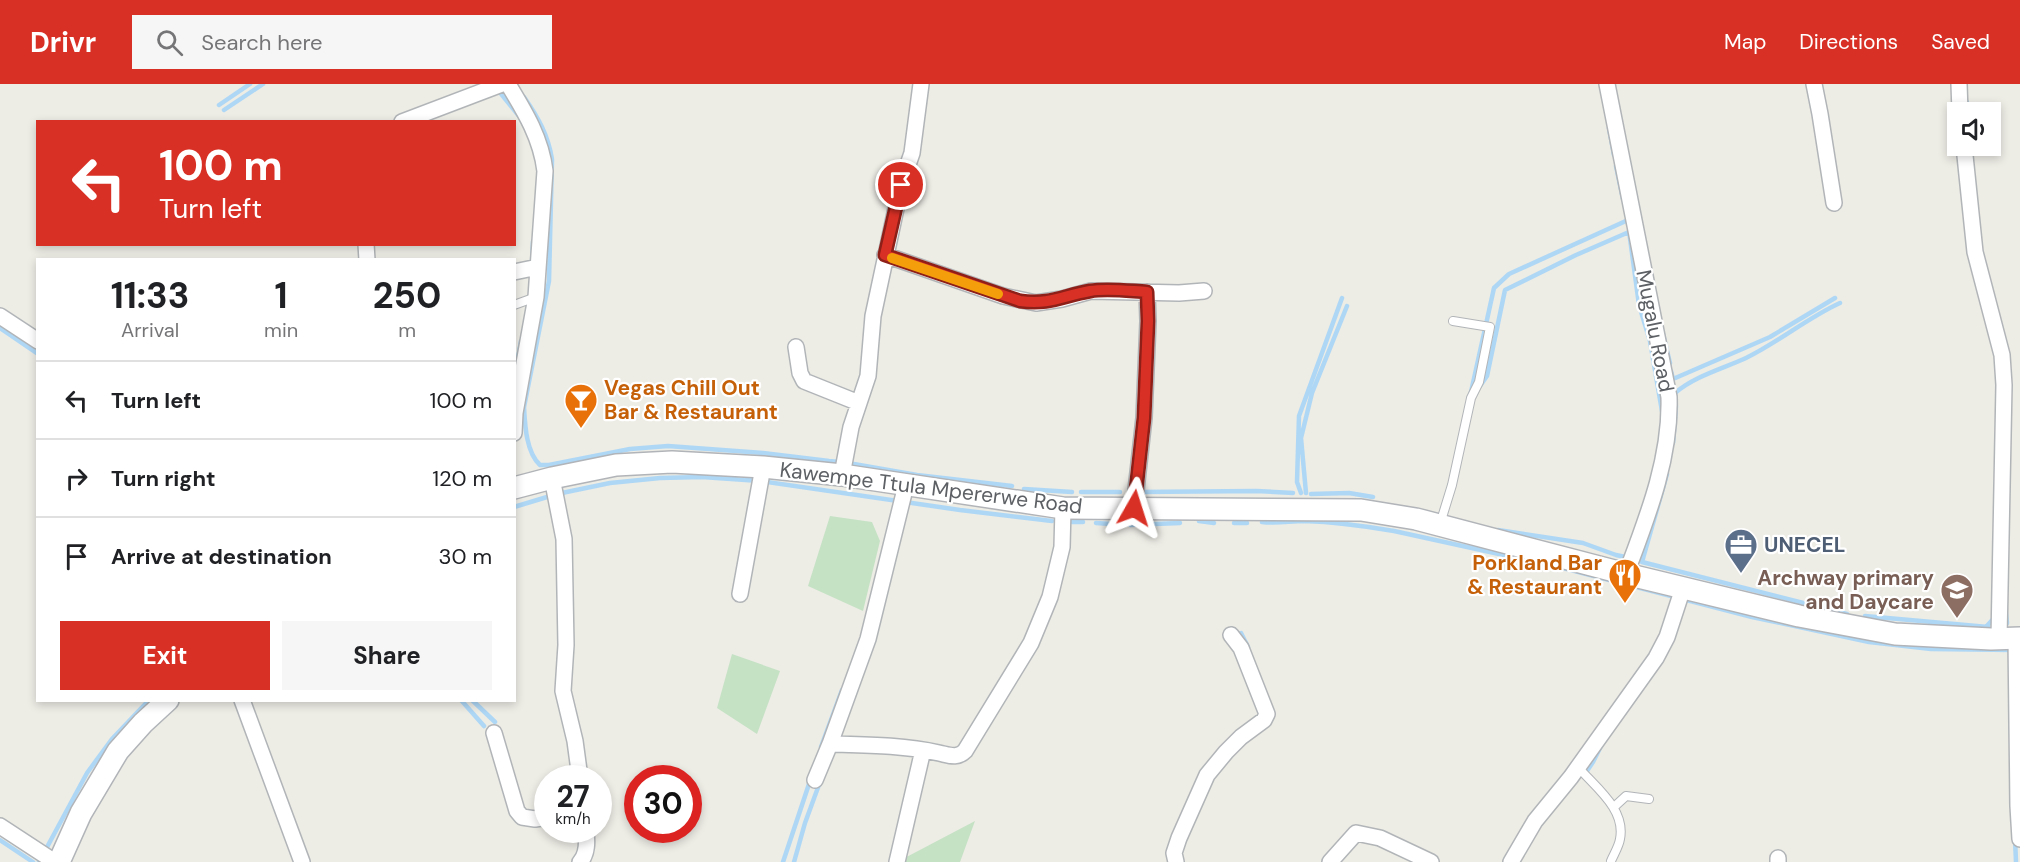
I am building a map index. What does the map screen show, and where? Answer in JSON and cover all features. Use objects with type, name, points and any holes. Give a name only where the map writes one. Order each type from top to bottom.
[{"type":"street","points":[[407,120],[502,84]]},
{"type":"street","points":[[508,84],[538,136],[545,171],[536,297],[516,407]]},
{"type":"street","points":[[842,476],[851,427],[868,376],[873,316],[901,185],[912,153],[921,84]]},
{"type":"street","name":"Mugalu Road","points":[[1607,84],[1669,397],[1670,418],[1650,512],[1626,574]]},
{"type":"street","points":[[1814,84],[1833,203]]},
{"type":"street","points":[[1959,84],[1960,102]]},
{"type":"street","points":[[1965,156],[1975,252],[2002,355],[2020,839]]},
{"type":"street","points":[[885,255],[1020,301],[1036,303],[1091,291],[1179,293],[1204,291]]},
{"type":"street","points":[[516,272],[538,267]]},
{"type":"street","points":[[1134,508],[1144,418],[1147,292]]},
{"type":"street","points":[[0,316],[36,340]]},
{"type":"street","points":[[796,347],[800,373],[804,381],[859,403]]},
{"type":"street","name":"Kawempe Ttula Mpererwe Road","points":[[516,487],[552,478],[627,464],[672,462],[763,467],[842,476],[1063,508],[1360,510],[1439,526],[1799,616],[1895,634],[2012,638]]},
{"type":"street","points":[[740,594],[763,467]]},
{"type":"street","points":[[552,478],[564,539],[566,645],[563,691],[578,765]]},
{"type":"street","points":[[815,780],[868,639],[906,485]]},
{"type":"street","points":[[830,744],[866,744],[954,756],[965,751],[1031,643],[1050,597],[1062,547],[1063,508]]},
{"type":"street","points":[[1511,862],[1535,821],[1578,767],[1656,658],[1667,637],[1683,588]]},
{"type":"street","points":[[1176,862],[1174,853],[1179,838],[1208,775],[1233,745],[1264,720],[1267,714],[1241,648],[1231,635]]},
{"type":"street","points":[[0,826],[57,862],[81,813],[118,751],[166,702]]},
{"type":"street","points":[[243,702],[302,862]]},
{"type":"street","points":[[494,733],[517,812],[522,817],[534,819]]},
{"type":"street","points":[[897,862],[923,750]]},
{"type":"street","points":[[1330,862],[1356,833],[1380,838],[1431,862]]},
{"type":"street","points":[[580,862],[587,843]]},
{"type":"lane","points":[[516,304],[536,297]]},
{"type":"lane","points":[[1439,526],[1452,485],[1471,398],[1479,382],[1490,327],[1453,321]]},
{"type":"lane","points":[[1578,767],[1614,807],[1620,824],[1620,839],[1611,861]]},
{"type":"lane","points":[[1614,807],[1626,795],[1649,799]]},
{"type":"green space","points":[[830,516],[872,522],[880,541],[863,611],[808,586]]},
{"type":"green space","points":[[732,654],[780,671],[757,734],[717,708]]},
{"type":"green space","points":[[975,821],[960,862],[897,862]]},
{"type":"waterway","points":[[219,105],[250,84]]},
{"type":"waterway","points":[[224,110],[263,84]]},
{"type":"waterway","points":[[498,90],[519,116]]},
{"type":"waterway","points":[[524,97],[542,126],[552,159],[549,281],[524,407],[529,446],[535,460],[540,465],[549,465],[630,449],[668,446],[763,453],[840,462],[840,460]]},
{"type":"waterway","points":[[1609,128],[1614,155]]},
{"type":"waterway","points":[[1616,166],[1623,199]]},
{"type":"waterway","points":[[1471,392],[1494,288],[1509,274],[1628,220]]},
{"type":"waterway","points":[[1629,231],[1639,305],[1650,341],[1662,411]]},
{"type":"waterway","points":[[1480,386],[1487,376],[1505,290],[1629,232]]},
{"type":"waterway","points":[[532,262],[533,241]]},
{"type":"waterway","points":[[1301,493],[1297,482],[1299,416],[1342,298]]},
{"type":"waterway","points":[[1671,371],[1673,379],[1770,337],[1835,298]]},
{"type":"waterway","points":[[1675,398],[1675,393],[1691,382],[1758,352],[1840,303]]},
{"type":"waterway","points":[[1306,493],[1301,438],[1312,393],[1347,306]]},
{"type":"waterway","points":[[0,328],[36,353]]},
{"type":"waterway","points":[[1662,330],[1670,363]]},
{"type":"waterway","points":[[516,368],[521,341]]},
{"type":"waterway","points":[[1673,443],[1676,406]]},
{"type":"waterway","points":[[848,463],[917,475],[1012,486]]},
{"type":"waterway","points":[[1667,474],[1642,562],[1847,614]]},
{"type":"waterway","points":[[516,506],[557,494],[610,483],[702,477],[760,481],[1052,521]]},
{"type":"waterway","points":[[1024,489],[1072,492]]},
{"type":"waterway","points":[[1081,492],[1120,492]]},
{"type":"waterway","points":[[1138,492],[1293,493]]},
{"type":"waterway","points":[[1311,494],[1349,493],[1373,497]]},
{"type":"waterway","points":[[1199,521],[1214,523]]},
{"type":"waterway","points":[[1068,522],[1083,522]]},
{"type":"waterway","points":[[1262,522],[1327,522],[1394,531],[1563,568],[1752,617],[1869,642],[1931,649],[2013,650]]},
{"type":"waterway","points":[[1096,523],[1112,524]]},
{"type":"waterway","points":[[1130,525],[1180,523]]},
{"type":"waterway","points":[[1234,523],[1247,523]]},
{"type":"waterway","points":[[1498,530],[1583,543],[1630,558]]},
{"type":"waterway","points":[[1986,627],[1994,618],[1994,614]]},
{"type":"waterway","points":[[2006,614],[2007,623]]},
{"type":"waterway","points":[[1865,616],[1988,627]]},
{"type":"waterway","points":[[1241,633],[1248,647]]},
{"type":"waterway","points":[[821,747],[842,690]]},
{"type":"waterway","points":[[39,862],[87,773],[112,739],[147,702]]},
{"type":"waterway","points":[[463,702],[484,726]]},
{"type":"waterway","points":[[474,702],[495,722]]},
{"type":"waterway","points":[[1585,774],[1600,748]]},
{"type":"waterway","points":[[783,862],[810,781]]},
{"type":"waterway","points":[[794,862],[820,782]]},
{"type":"waterway","points":[[2015,838],[2016,862]]},
{"type":"waterway","points":[[0,840],[33,862]]},
{"type":"slow traffic","points":[[892,258],[998,294]]},
{"type":"place","name":"Vegas Chill Out Bar & Restaurant","points":[[581,429]]},
{"type":"place","name":"UNECEL","points":[[1741,574]]},
{"type":"place","name":"Porkland Bar & Restaurant","points":[[1625,604]]},
{"type":"place","name":"Archway primary and Daycare","points":[[1957,619]]},
{"type":"route","points":[[901,185],[885,255],[1020,301],[1036,303],[1091,291],[1147,292],[1144,418],[1134,508]]}]
